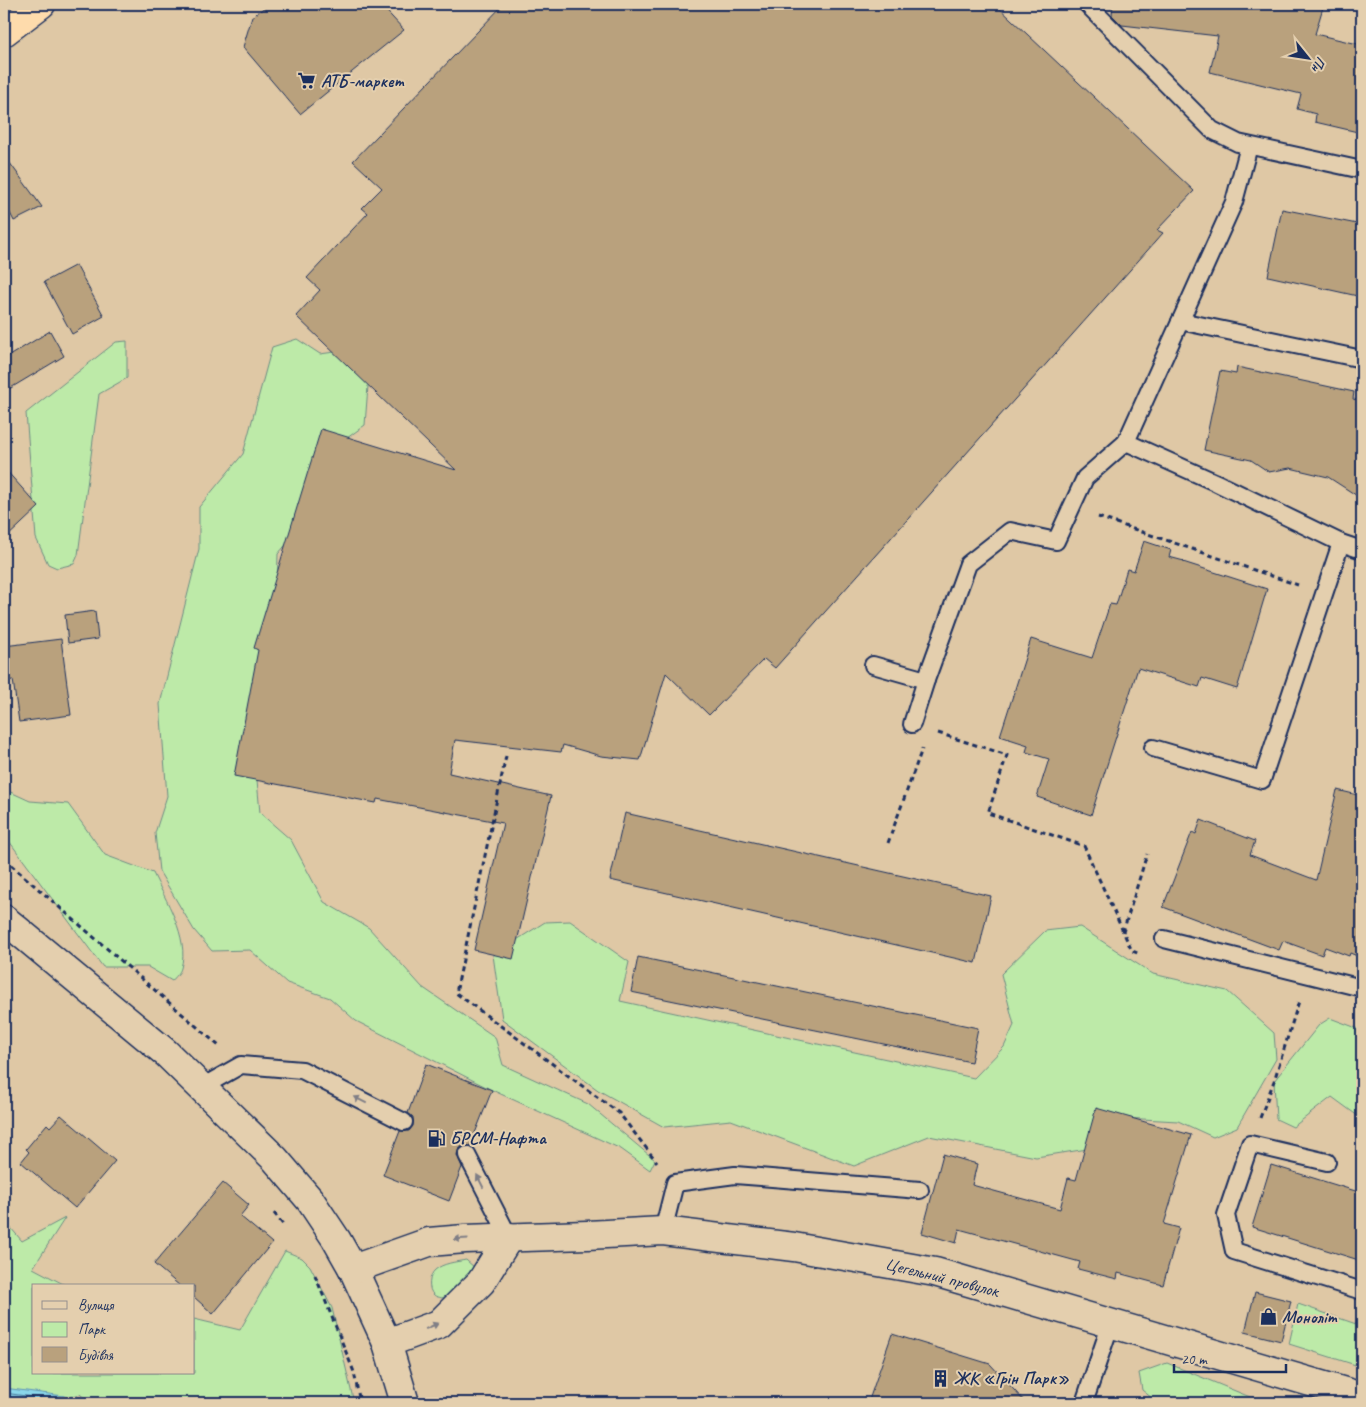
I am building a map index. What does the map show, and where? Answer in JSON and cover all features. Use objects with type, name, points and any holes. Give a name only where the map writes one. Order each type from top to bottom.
[{"type":"highway","points":[[4,32],[41,4]]},
{"type":"street","points":[[4,919],[161,1048],[274,1159],[310,1200],[353,1268],[387,1343],[405,1403]]},
{"type":"street","name":"Цегельний провулок","points":[[353,1268],[429,1242],[509,1237],[663,1231],[794,1247],[935,1272],[1362,1397]]},
{"type":"street","points":[[387,1343],[438,1324],[481,1282],[509,1237]]},
{"type":"lane","points":[[1087,4],[1212,130],[1238,143],[1249,146],[1362,170]]},
{"type":"lane","points":[[912,724],[968,564],[1010,530],[1056,541],[1085,478],[1126,442],[1234,202],[1249,146]]},
{"type":"lane","points":[[1180,321],[1362,359]]},
{"type":"lane","points":[[1126,442],[1217,483],[1341,544],[1362,550]]},
{"type":"lane","points":[[1153,748],[1262,780],[1341,544]]},
{"type":"lane","points":[[872,664],[926,680]]},
{"type":"lane","points":[[1164,939],[1362,988]]},
{"type":"lane","points":[[202,1087],[241,1065],[302,1070],[404,1122]]},
{"type":"lane","points":[[1327,1162],[1250,1144],[1226,1215],[1234,1251],[1362,1291]]},
{"type":"lane","points":[[467,1155],[509,1237]]},
{"type":"lane","points":[[663,1231],[674,1183],[735,1175],[920,1190]]},
{"type":"lane","points":[[1084,1403],[1111,1323]]},
{"type":"path","points":[[1071,508],[1324,594]]},
{"type":"path","points":[[912,724],[1007,755],[988,813],[1084,846],[1117,920]]},
{"type":"path","points":[[888,843],[928,730]]},
{"type":"path","points":[[506,756],[456,993],[619,1113],[674,1183]]},
{"type":"path","points":[[1123,933],[1147,854]]},
{"type":"path","points":[[4,859],[241,1065]]},
{"type":"path","points":[[1250,1144],[1274,1081],[1299,998]]},
{"type":"path","points":[[270,1208],[288,1231]]},
{"type":"path","points":[[315,1274],[354,1372],[360,1403]]},
{"type":"green space","points":[[297,339],[320,354],[371,347],[365,425],[321,457],[319,506],[278,554],[275,665],[255,758],[260,813],[291,840],[324,902],[369,928],[422,987],[495,1037],[503,1065],[588,1104],[655,1160],[650,1170],[621,1149],[492,1090],[356,1021],[330,998],[287,983],[250,950],[212,951],[194,930],[159,871],[155,833],[167,796],[160,704],[199,549],[199,507],[243,454],[272,347]]},
{"type":"green space","points":[[127,341],[127,378],[99,394],[78,555],[74,564],[57,568],[48,564],[36,538],[26,413],[116,342]]},
{"type":"green space","points":[[6,790],[30,801],[68,804],[105,855],[153,873],[175,919],[182,944],[181,968],[172,981],[148,967],[103,967],[6,837],[4,833],[4,792]]},
{"type":"green space","points":[[570,921],[629,962],[620,1001],[974,1078],[1004,1047],[1014,1025],[1001,974],[1045,931],[1080,927],[1153,974],[1227,991],[1274,1033],[1276,1059],[1237,1127],[1213,1137],[1178,1121],[1124,1118],[1094,1148],[1036,1157],[929,1136],[854,1166],[731,1120],[664,1127],[598,1090],[502,1019],[493,955],[545,922]]},
{"type":"green space","points":[[1330,1018],[1362,1030],[1362,1119],[1332,1097],[1293,1127],[1276,1119],[1274,1081],[1319,1025]]},
{"type":"green space","points":[[65,1218],[33,1268],[63,1284],[32,1284],[32,1374],[195,1374],[195,1319],[240,1330],[285,1251],[302,1258],[310,1266],[332,1308],[354,1403],[90,1403],[80,1394],[51,1403],[4,1403],[4,1220],[22,1241]]},
{"type":"green space","points":[[466,1260],[475,1268],[471,1279],[451,1294],[442,1298],[434,1295],[430,1290],[433,1272],[446,1264]]},
{"type":"green space","points":[[1298,1304],[1362,1326],[1362,1367],[1289,1344]]},
{"type":"green space","points":[[1167,1363],[1250,1397],[1275,1400],[1277,1403],[1158,1403],[1142,1390],[1139,1373]]},
{"type":"water","points":[[4,1388],[64,1396],[74,1403],[4,1403]]},
{"type":"building","name":"АТБ-маркет","points":[[269,4],[380,4],[404,30],[300,114],[243,47],[252,17]]},
{"type":"building","points":[[504,4],[995,4],[1194,191],[1157,230],[1163,233],[775,668],[764,659],[709,715],[666,673],[640,760],[601,756],[563,745],[561,752],[455,740],[449,773],[551,796],[513,959],[474,950],[503,823],[377,799],[376,803],[234,776],[258,650],[254,648],[321,429],[456,470],[296,316],[320,290],[307,278],[368,213],[362,208],[382,188],[353,161]]},
{"type":"building","points":[[1113,4],[1324,4],[1315,34],[1362,45],[1362,133],[1315,122],[1316,114],[1297,109],[1301,94],[1210,72],[1218,36],[1122,25],[1112,15]]},
{"type":"building","points":[[4,155],[42,207],[14,221],[4,201]]},
{"type":"building","points":[[1282,209],[1362,225],[1362,297],[1268,276]]},
{"type":"building","points":[[76,265],[104,316],[72,334],[44,282]]},
{"type":"building","points":[[50,331],[64,356],[4,392],[4,359]]},
{"type":"building","points":[[1237,367],[1354,392],[1353,399],[1362,401],[1362,499],[1328,477],[1290,468],[1269,472],[1251,460],[1204,450],[1220,371],[1236,374]]},
{"type":"building","points":[[4,468],[39,507],[4,540]]},
{"type":"building","points":[[1144,541],[1171,550],[1169,557],[1267,589],[1237,689],[1202,678],[1199,687],[1138,668],[1091,815],[1037,797],[1049,759],[1026,752],[1028,745],[1000,736],[1031,639],[1092,658],[1110,604],[1116,605],[1127,569],[1134,571]]},
{"type":"building","points":[[95,611],[98,639],[68,643],[65,615]]},
{"type":"building","points":[[61,639],[71,715],[19,722],[13,680],[4,681],[4,646]]},
{"type":"building","points":[[1337,790],[1362,796],[1362,958],[1350,953],[1349,956],[1325,947],[1322,955],[1283,941],[1279,950],[1163,907],[1192,832],[1196,834],[1201,820],[1255,841],[1250,855],[1316,880]]},
{"type":"building","points":[[625,813],[991,896],[976,963],[610,880]]},
{"type":"building","points":[[638,957],[978,1028],[971,1062],[631,992]]},
{"type":"building","name":"БРСМ-Нафта","points":[[426,1064],[492,1090],[470,1146],[463,1146],[458,1150],[457,1155],[462,1167],[449,1201],[383,1175],[400,1131],[409,1131],[413,1126],[413,1117],[408,1113]]},
{"type":"building","points":[[1096,1108],[1191,1135],[1164,1224],[1179,1228],[1163,1285],[1118,1273],[1117,1279],[1078,1269],[1080,1262],[959,1229],[956,1243],[922,1233],[943,1154],[977,1164],[972,1185],[1060,1209],[1068,1178],[1076,1180]]},
{"type":"building","points":[[61,1115],[115,1161],[75,1208],[21,1162],[29,1152],[26,1149],[47,1124],[50,1127]]},
{"type":"building","points":[[1271,1165],[1362,1193],[1362,1261],[1252,1227]]},
{"type":"building","points":[[223,1183],[249,1205],[240,1216],[272,1243],[213,1314],[195,1298],[195,1284],[178,1284],[154,1264]]},
{"type":"building","name":"Моноліт","points":[[1255,1292],[1291,1301],[1281,1341],[1245,1332]]},
{"type":"building","name":"ЖК «Грін Парк»","points":[[892,1334],[990,1364],[1026,1403],[868,1403]]},
{"type":"place","name":"АТБ-маркет","points":[[307,81]]},
{"type":"place","name":"БРСМ-Нафта","points":[[436,1138]]},
{"type":"place","name":"Моноліт","points":[[1268,1317]]},
{"type":"place","name":"ЖК «Грін Парк»","points":[[940,1378]]}]
